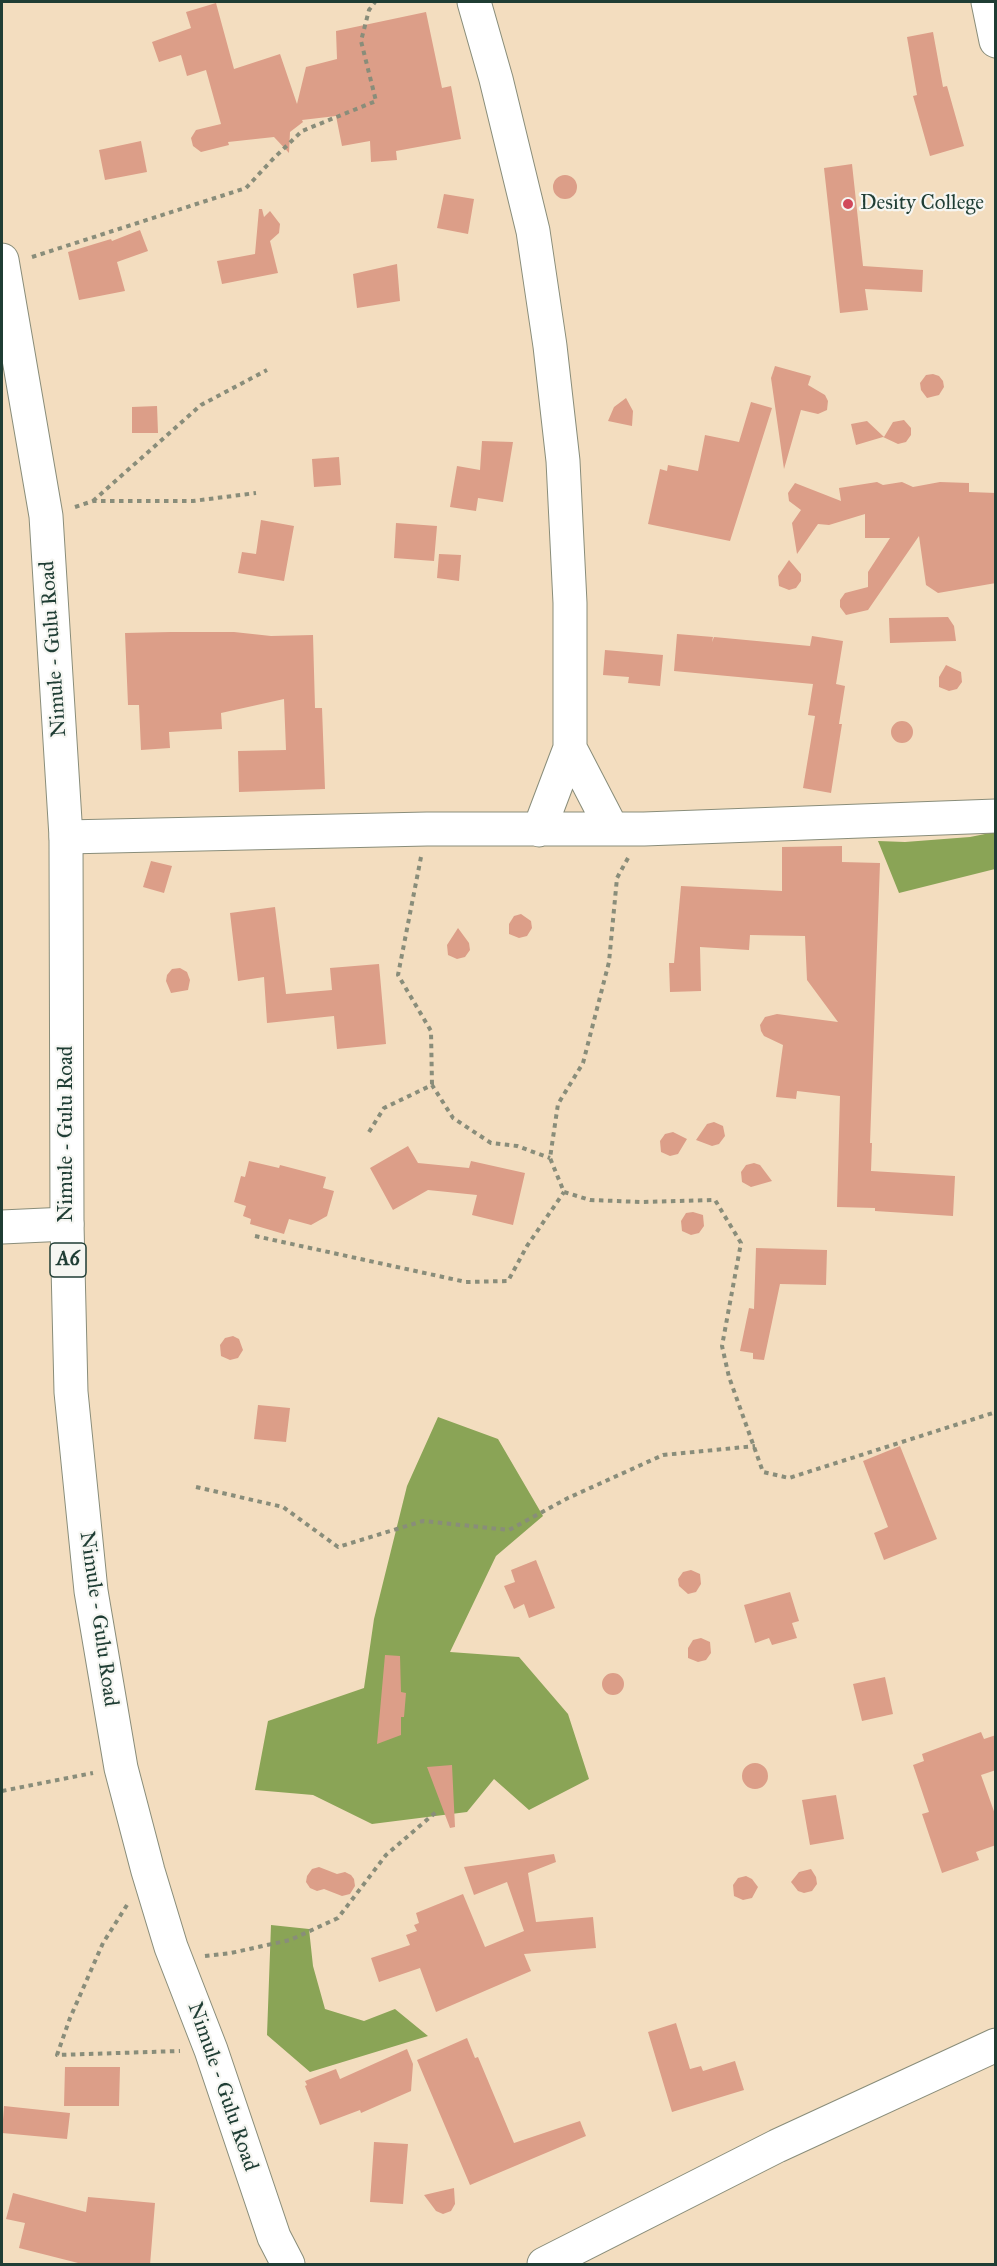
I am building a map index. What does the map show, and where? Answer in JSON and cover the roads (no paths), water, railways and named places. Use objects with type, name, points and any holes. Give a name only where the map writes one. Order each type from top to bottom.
[{"type":"street","points":[[474,2],[496,78],[533,231],[550,346],[564,484],[570,603],[570,748],[539,830]]},
{"type":"street","points":[[988,2],[996,41]]},
{"type":"street","name":"Nimule - Gulu Road","points":[[2,263],[46,516],[66,837],[67,1224],[71,1392],[91,1591],[120,1768],[148,1871],[171,1947],[211,2050],[278,2255]]},
{"type":"street","points":[[570,748],[612,829]]},
{"type":"street","points":[[66,837],[427,829],[644,829],[996,816]]},
{"type":"street","points":[[2,1227],[67,1224]]},
{"type":"street","points":[[544,2265],[777,2146],[996,2045]]},
{"type":"place","name":"Desity College","points":[[848,204]]}]
